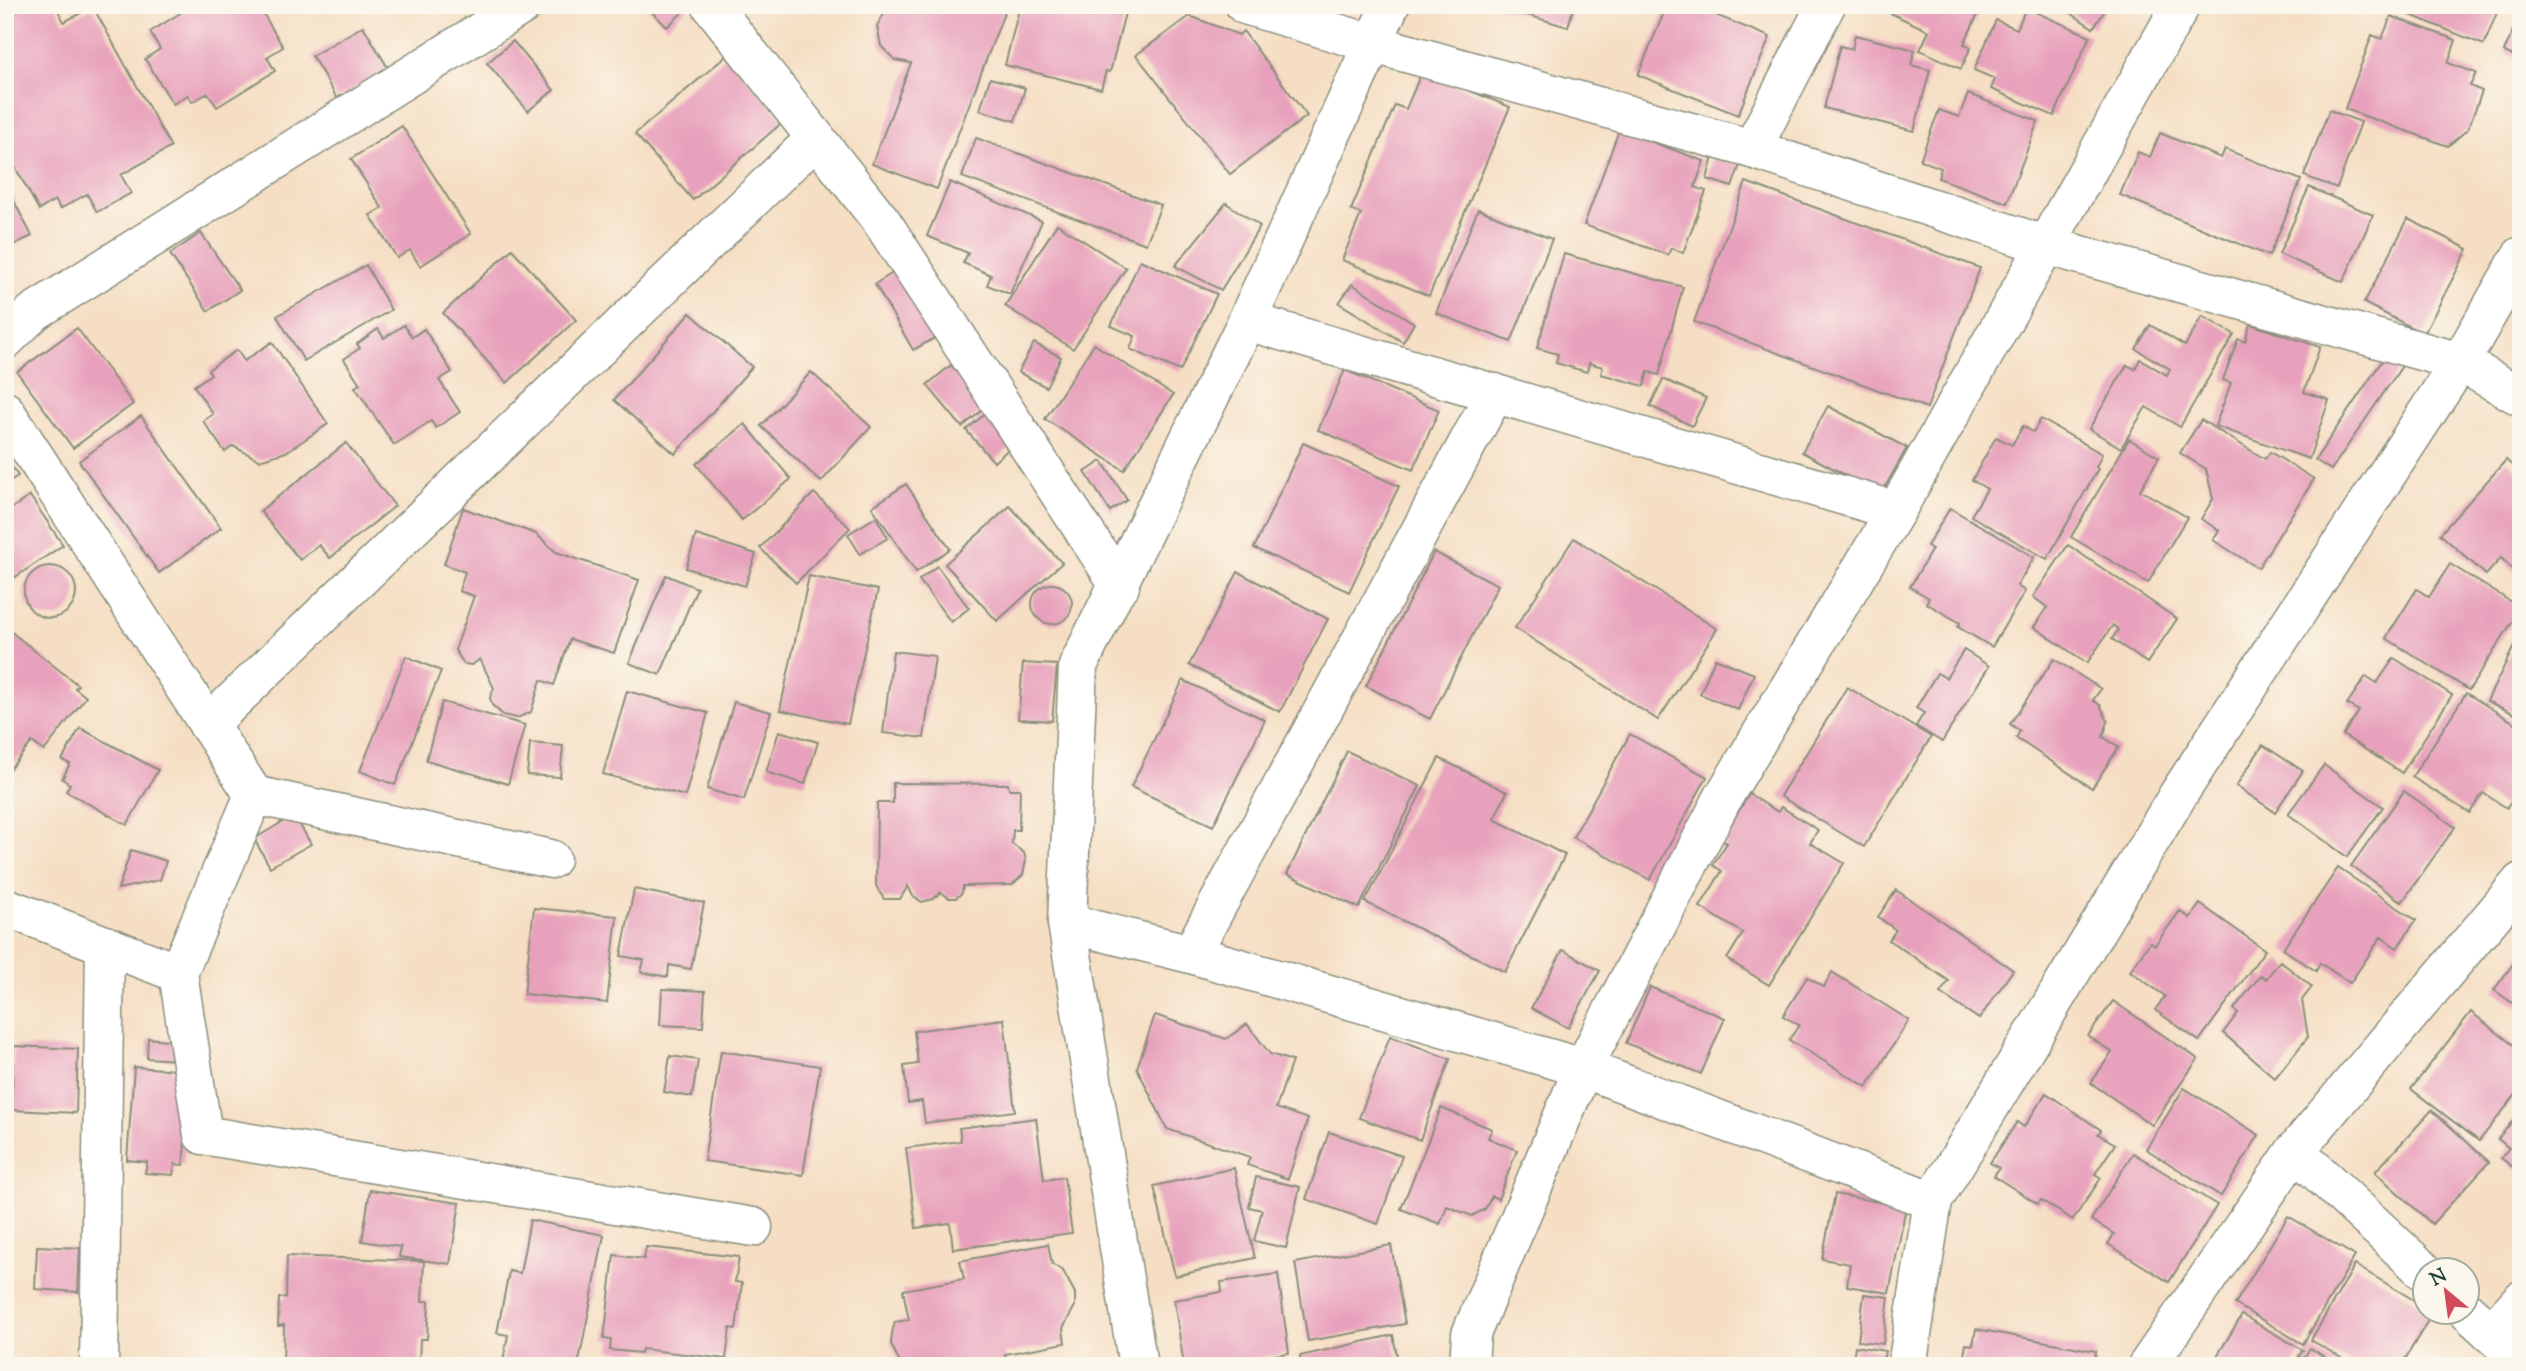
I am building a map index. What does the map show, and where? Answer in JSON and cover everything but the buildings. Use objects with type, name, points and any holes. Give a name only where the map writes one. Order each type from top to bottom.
[{"type":"street","points":[[5,340],[34,312],[523,5]]},
{"type":"street","points":[[711,5],[882,222],[1120,586]]},
{"type":"street","points":[[1245,5],[1370,43],[1752,149],[2045,245],[2460,362],[2521,397]]},
{"type":"street","points":[[1138,1366],[1067,923],[1078,666],[1120,586],[1247,321],[1370,43],[1390,5]]},
{"type":"street","points":[[1752,149],[1826,5]]},
{"type":"street","points":[[1469,1366],[1471,1334],[1583,1068],[1724,796],[1896,511],[2181,5]]},
{"type":"street","points":[[208,724],[816,138]]},
{"type":"street","points":[[1908,1366],[1933,1201],[2178,795],[2460,362],[2521,256]]},
{"type":"street","points":[[1247,321],[1896,511]]},
{"type":"street","points":[[1191,954],[1495,393]]},
{"type":"street","points":[[5,411],[254,795],[551,859]]},
{"type":"street","points":[[254,795],[178,974],[203,1135],[752,1227]]},
{"type":"street","points":[[2147,1366],[2295,1151],[2521,882]]},
{"type":"street","points":[[5,907],[178,974]]},
{"type":"street","points":[[1067,923],[1191,954],[1583,1068],[1933,1201]]},
{"type":"street","points":[[99,1366],[105,945]]},
{"type":"street","points":[[2295,1151],[2410,1258]]},
{"type":"street","points":[[2480,1321],[2521,1300]]},
{"type":"street","points":[[2480,1323],[2521,1360]]}]
